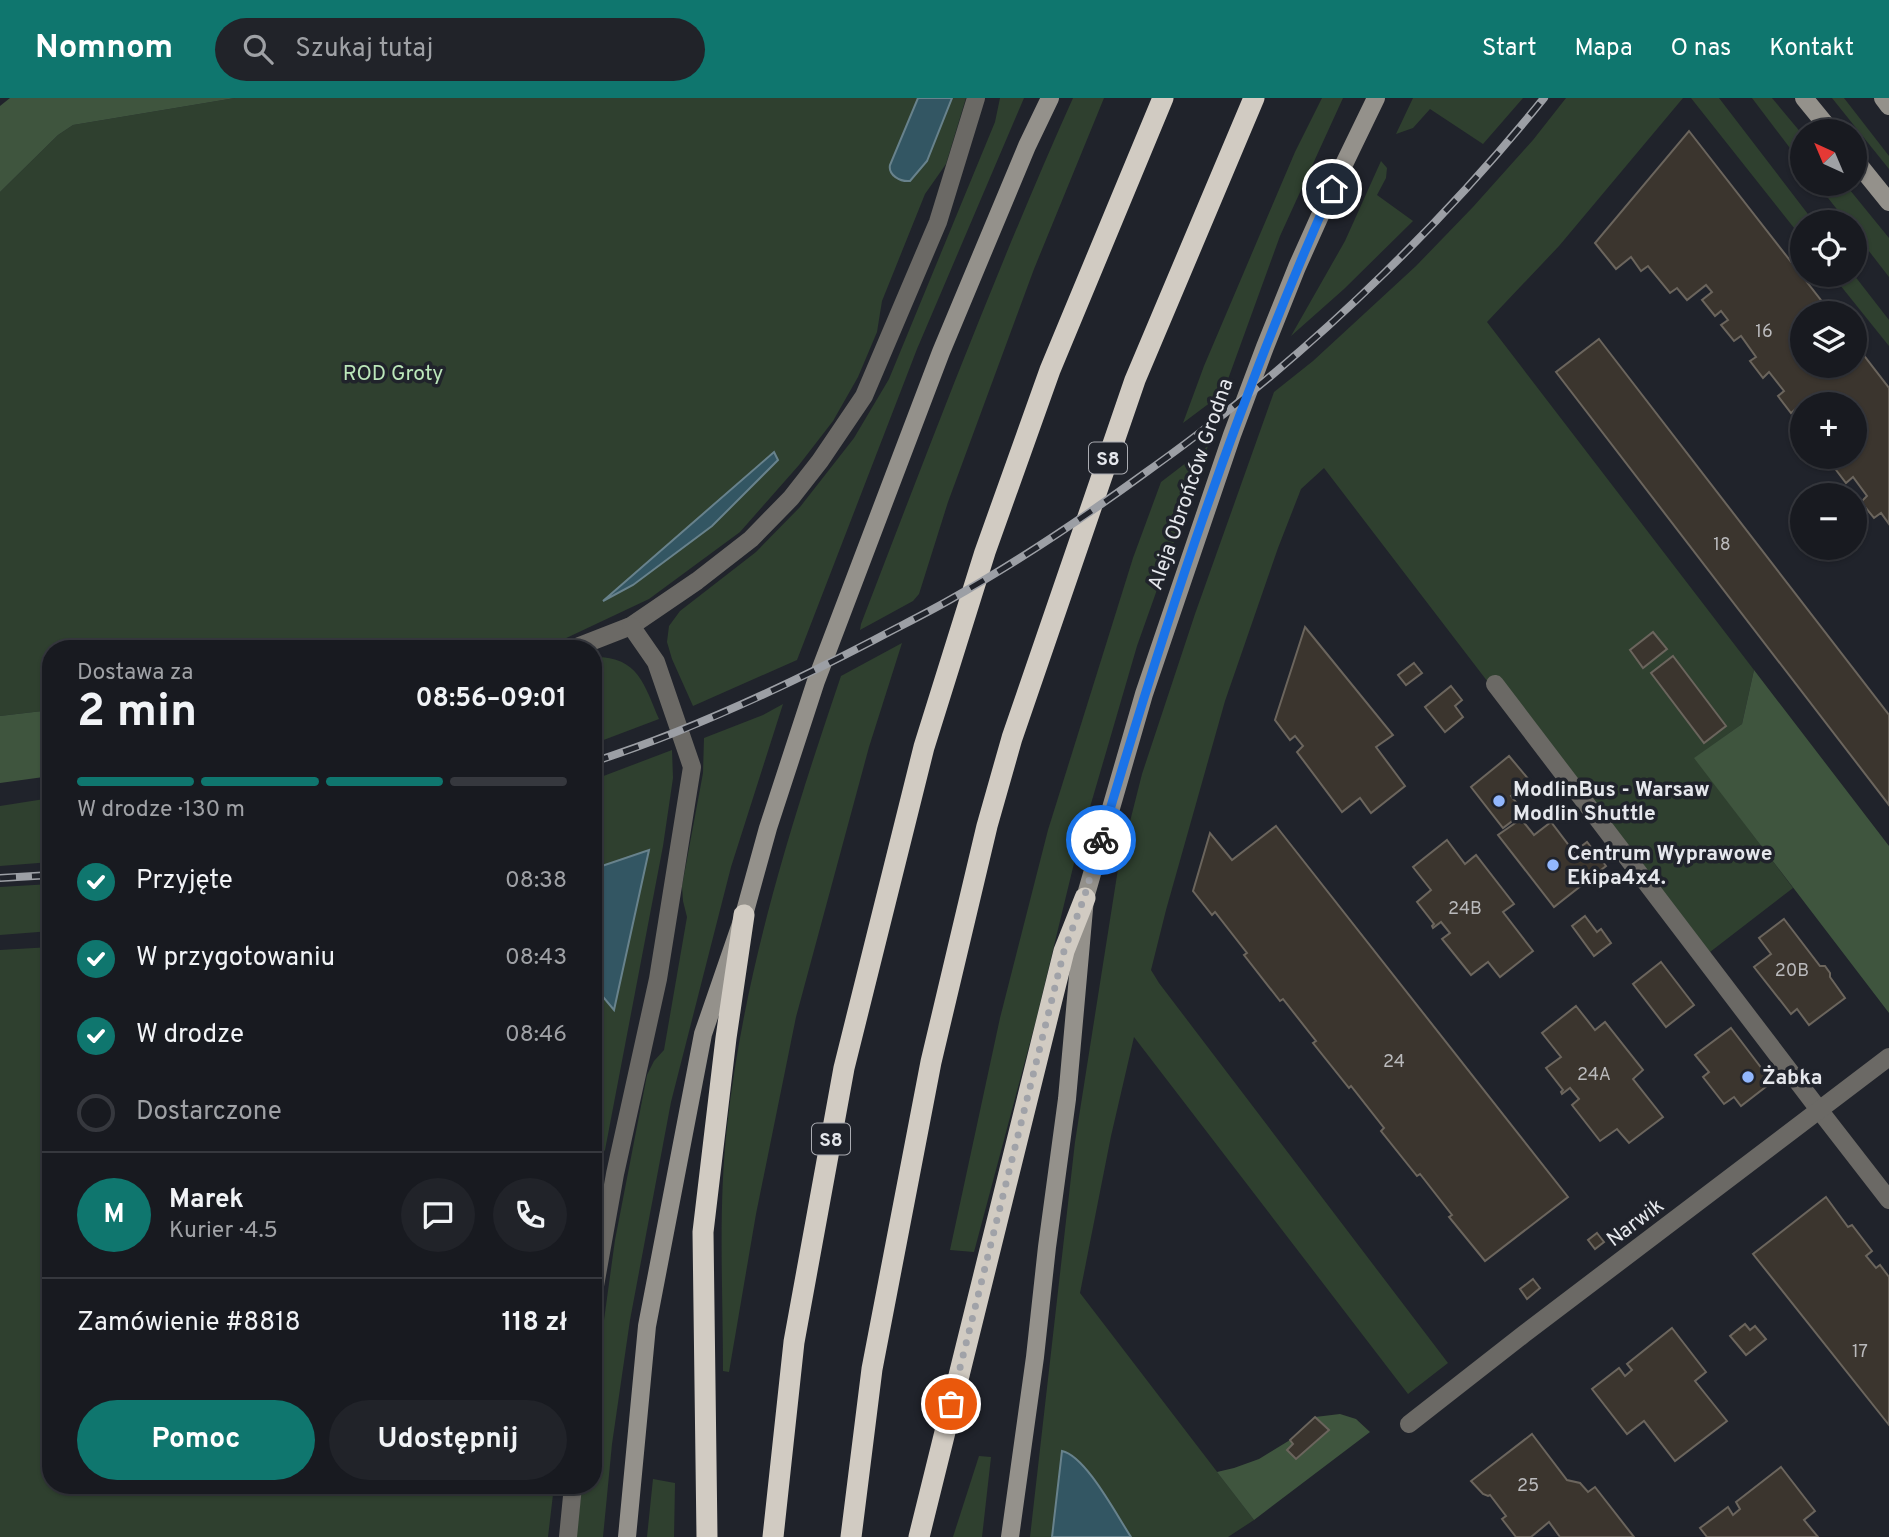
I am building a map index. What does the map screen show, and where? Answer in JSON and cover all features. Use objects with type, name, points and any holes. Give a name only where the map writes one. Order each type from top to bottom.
[{"type":"highway","name":"S8","points":[[773,1537],[794,1342],[844,1069],[924,747],[985,552],[1050,370],[1163,98]]},
{"type":"highway","name":"S8","points":[[851,1537],[877,1342],[931,1062],[987,827],[1012,738],[1135,380],[1254,98]]},
{"type":"highway","points":[[919,1537],[1064,951],[1084,898]]},
{"type":"highway","points":[[707,1537],[703,1232],[744,915]]},
{"type":"main road","points":[[627,1537],[649,1314],[703,1034],[744,915],[768,828],[816,681],[941,352],[1021,159],[1050,98]]},
{"type":"main road","name":"Aleja Obrońców Grodna","points":[[1010,1537],[1067,1099],[1084,898],[1144,694],[1232,435],[1297,267],[1376,98]]},
{"type":"main road","points":[[1804,98],[1821,119]]},
{"type":"main road","points":[[1883,98],[1889,106]]},
{"type":"main road","points":[[1867,175],[1889,202]]},
{"type":"street","points":[[595,640],[631,626],[697,581],[751,538],[791,498],[813,471],[864,396],[938,222],[976,98]]},
{"type":"street","points":[[602,1247],[657,979],[692,767],[656,662],[631,626]]},
{"type":"street","points":[[1495,684],[1889,1200]]},
{"type":"street","name":"Narwik","points":[[1409,1424],[1889,1058]]},
{"type":"street","points":[[568,1537],[572,1494]]},
{"type":"green space","points":[[10,98],[235,98],[73,125],[58,135],[0,192],[0,106]]},
{"type":"green space","name":"ROD Groty","points":[[235,98],[918,98],[890,165],[927,161],[952,98],[966,98],[946,164],[925,194],[882,301],[877,332],[858,377],[833,421],[799,465],[740,532],[649,599],[562,640],[42,640],[42,711],[0,716],[0,192],[58,135],[73,125]]},
{"type":"green space","points":[[1000,98],[1024,98],[917,349],[797,660],[693,706],[672,659],[667,642],[669,626],[680,611],[756,552],[800,507],[854,438],[889,379],[995,122]]},
{"type":"green space","points":[[1073,98],[1104,98],[1034,269],[948,502],[919,594],[913,601],[860,630],[964,359]]},
{"type":"green space","points":[[1322,98],[1343,98],[1280,236],[1223,393],[1183,423],[1204,366],[1295,152]]},
{"type":"green space","points":[[1413,98],[1523,98],[1483,144],[1430,109],[1413,128],[1396,134]]},
{"type":"green space","points":[[1566,98],[1683,98],[1559,246],[1487,322],[1754,670],[1742,724],[1695,758],[1793,888],[1710,952],[1546,758],[1324,468],[1301,489],[1225,701],[1151,970],[1448,1363],[1408,1394],[1134,1037],[1080,1293],[1254,1520],[1228,1537],[1030,1537],[1075,1142],[1118,869],[1142,774],[1195,614],[1274,392],[1313,361],[1416,266],[1533,140]]},
{"type":"green space","points":[[1691,98],[1719,98],[1790,191],[1790,196],[1794,196],[1805,210],[1790,210],[1790,223]]},
{"type":"green space","points":[[1752,98],[1772,98],[1790,120],[1790,148]]},
{"type":"green space","points":[[1832,98],[1844,98],[1860,119],[1849,119]]},
{"type":"green space","points":[[1867,128],[1889,156],[1889,169],[1867,142]]},
{"type":"green space","points":[[1381,161],[1387,168],[1386,178],[1377,195],[1413,221],[1344,289],[1291,336],[1345,241]]},
{"type":"green space","points":[[1826,196],[1855,196],[1866,210],[1838,210]]},
{"type":"green space","points":[[1867,211],[1889,238],[1889,277],[1867,249]]},
{"type":"green space","points":[[1842,287],[1863,287],[1889,320],[1889,346],[1867,319],[1867,301],[1853,301]]},
{"type":"green space","points":[[1208,446],[1137,646],[1076,855],[1036,1020],[974,1252],[950,1250],[1000,1018],[1048,830],[1133,558],[1161,482]]},
{"type":"green space","points":[[902,643],[869,747],[796,1017],[756,1214],[729,1372],[723,1371],[724,1157],[735,1069],[757,955],[787,842],[841,676]]},
{"type":"green space","points":[[602,658],[620,661],[637,674],[659,719],[602,741]]},
{"type":"green space","points":[[1754,670],[1889,846],[1889,1013],[1694,758],[1742,724]]},
{"type":"green space","points":[[783,704],[731,867],[671,1102],[630,1320],[612,1444],[603,1537],[576,1537],[581,1494],[602,1494],[602,1335],[615,1240],[647,1075],[664,1050],[687,917],[682,886],[703,773],[704,738],[763,715]]},
{"type":"green space","points":[[42,711],[42,777],[0,783],[0,716]]},
{"type":"green space","points":[[672,750],[673,778],[663,846],[602,1154],[602,996],[613,1009],[649,851],[602,866],[602,777]]},
{"type":"green space","points":[[42,799],[42,863],[0,866],[0,806]]},
{"type":"green space","points":[[42,885],[42,932],[0,935],[0,887]]},
{"type":"green space","points":[[42,948],[42,1494],[553,1494],[548,1537],[0,1537],[0,950]]},
{"type":"green space","points":[[1340,1414],[1356,1419],[1370,1432],[1254,1520],[1217,1472],[1259,1459],[1290,1440],[1315,1417]]},
{"type":"green space","points":[[979,1456],[991,1457],[982,1537],[953,1537]]},
{"type":"green space","points":[[653,1479],[675,1483],[674,1537],[647,1537]]},
{"type":"water","points":[[918,98],[952,98],[927,161],[910,181],[906,181],[893,175],[890,165]]},
{"type":"water","points":[[774,452],[778,460],[712,526],[633,585],[603,601]]},
{"type":"water","points":[[649,850],[614,1010],[602,996],[602,866]]},
{"type":"water","points":[[1062,1451],[1071,1455],[1091,1475],[1131,1537],[1052,1537]]},
{"type":"building","points":[[1689,131],[1790,260],[1790,287],[1811,287],[1822,301],[1790,301],[1790,378],[1867,378],[1867,360],[1889,388],[1889,524],[1881,513],[1874,518],[1867,509],[1867,483],[1857,483],[1853,477],[1846,483],[1835,469],[1867,469],[1867,392],[1790,392],[1790,412],[1778,396],[1784,391],[1769,372],[1763,378],[1750,361],[1756,357],[1741,336],[1734,341],[1721,325],[1728,320],[1721,311],[1715,316],[1702,300],[1712,292],[1706,285],[1687,300],[1677,288],[1670,293],[1648,266],[1641,271],[1631,257],[1616,269],[1595,243]]},
{"type":"building","points":[[1599,339],[1889,715],[1889,805],[1556,372]]},
{"type":"building","points":[[1305,627],[1393,735],[1376,747],[1405,786],[1371,813],[1360,798],[1342,812],[1297,752],[1303,746],[1295,736],[1290,740],[1275,720]]},
{"type":"building","points":[[1653,632],[1667,649],[1643,668],[1630,650]]},
{"type":"building","points":[[1673,656],[1726,726],[1704,743],[1651,673]]},
{"type":"building","points":[[1414,663],[1422,673],[1406,685],[1398,675]]},
{"type":"building","points":[[1451,686],[1462,700],[1455,706],[1463,717],[1445,732],[1425,707]]},
{"type":"building","points":[[1509,756],[1530,781],[1511,796],[1524,812],[1503,828],[1471,787]]},
{"type":"building","points":[[1521,819],[1534,835],[1551,822],[1574,852],[1587,842],[1606,866],[1554,907],[1498,835]]},
{"type":"building","points":[[1276,826],[1568,1197],[1485,1261],[1449,1217],[1452,1215],[1420,1174],[1417,1176],[1381,1131],[1384,1128],[1351,1086],[1349,1088],[1313,1043],[1316,1041],[1283,999],[1280,1001],[1244,955],[1247,953],[1215,912],[1212,915],[1193,891],[1210,833],[1232,860]]},
{"type":"building","points":[[1447,840],[1465,864],[1476,855],[1514,904],[1503,912],[1533,951],[1500,977],[1488,962],[1471,975],[1442,939],[1450,933],[1441,922],[1433,928],[1434,924],[1417,902],[1431,890],[1413,867]]},
{"type":"building","points":[[1585,916],[1597,932],[1601,929],[1611,943],[1594,956],[1572,926]]},
{"type":"building","points":[[1784,919],[1820,966],[1825,966],[1845,998],[1809,1025],[1797,1009],[1791,1014],[1754,967],[1771,954],[1759,938]]},
{"type":"building","points":[[1661,962],[1694,1005],[1666,1027],[1633,984]]},
{"type":"building","points":[[1576,1006],[1595,1030],[1605,1022],[1643,1070],[1633,1079],[1663,1117],[1629,1143],[1617,1129],[1600,1141],[1572,1105],[1579,1099],[1570,1088],[1562,1094],[1563,1090],[1546,1068],[1561,1057],[1542,1033]]},
{"type":"building","points":[[1731,1028],[1772,1082],[1741,1106],[1734,1097],[1724,1104],[1703,1077],[1709,1072],[1695,1055]]},
{"type":"building","points":[[1826,1197],[1848,1227],[1852,1225],[1872,1251],[1866,1256],[1876,1268],[1880,1265],[1889,1277],[1889,1425],[1753,1254]]},
{"type":"building","points":[[1597,1233],[1604,1242],[1595,1249],[1588,1240]]},
{"type":"building","points":[[1533,1279],[1540,1288],[1527,1299],[1520,1289]]},
{"type":"building","points":[[1745,1324],[1750,1330],[1755,1326],[1766,1339],[1746,1355],[1730,1336]]},
{"type":"building","points":[[1672,1328],[1706,1372],[1695,1381],[1727,1421],[1675,1461],[1644,1421],[1627,1434],[1592,1389],[1619,1368],[1625,1376],[1632,1370],[1627,1364]]},
{"type":"building","points":[[1315,1417],[1329,1430],[1296,1459],[1287,1450],[1293,1444],[1290,1440]]},
{"type":"building","points":[[1532,1434],[1567,1480],[1580,1483],[1588,1492],[1595,1487],[1634,1537],[1560,1537],[1549,1522],[1531,1537],[1516,1537],[1502,1519],[1506,1516],[1490,1495],[1483,1494],[1471,1481]]},
{"type":"building","points":[[1781,1467],[1815,1511],[1804,1520],[1818,1537],[1707,1537],[1700,1528],[1728,1507],[1733,1515],[1740,1509],[1736,1502]]},
{"type":"railway","points":[[602,759],[701,722],[840,657],[978,584],[1098,506],[1184,445],[1253,391],[1342,313],[1468,187],[1544,98]]},
{"type":"railway","points":[[0,878],[42,876]]},
{"type":"way so far","points":[[951,1404],[1064,951],[1084,898],[1101,840]]},
{"type":"place","name":"ModlinBus - Warsaw Modlin Shuttle","points":[[1499,801]]},
{"type":"place","name":"Centrum Wyprawowe Ekipa4x4.","points":[[1553,865]]},
{"type":"place","name":"Żabka","points":[[1748,1077]]},
{"type":"route","points":[[1101,840],[1151,674],[1232,435],[1297,267],[1332,189]]}]
